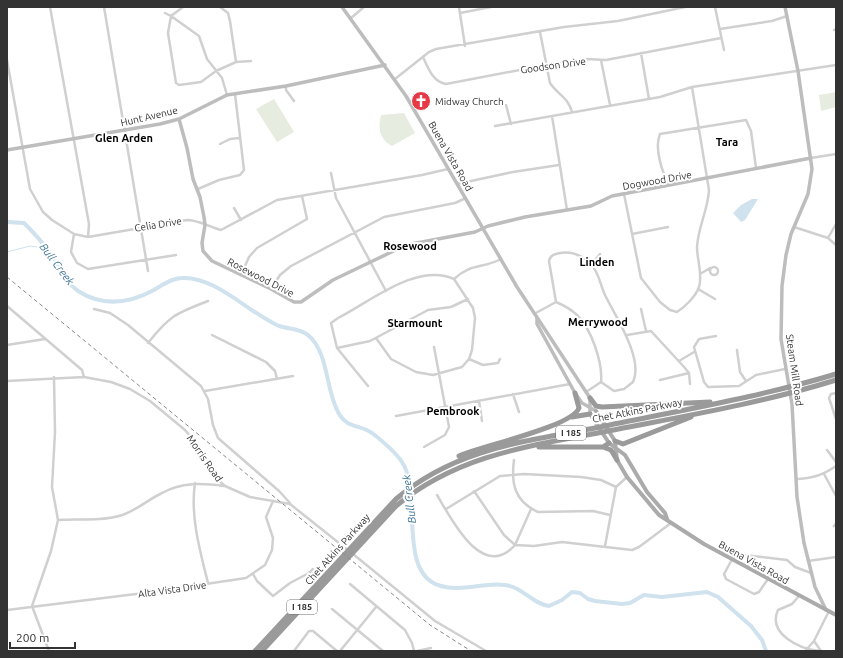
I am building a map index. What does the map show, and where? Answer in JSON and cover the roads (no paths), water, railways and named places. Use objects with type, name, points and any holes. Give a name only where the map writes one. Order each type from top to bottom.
[{"type":"highway","name":"Chet Atkins Parkway","points":[[358,543],[396,499],[406,490],[423,478],[452,462],[487,450],[786,389],[836,374]]},
{"type":"highway","name":"Chet Atkins Parkway","points":[[255,651],[358,543],[396,506],[423,485],[445,473],[474,460],[524,448],[779,397],[836,380]]},
{"type":"highway","points":[[569,418],[579,408],[575,393]]},
{"type":"highway","points":[[590,398],[596,406],[602,407],[725,402]]},
{"type":"highway","points":[[603,447],[612,442],[623,444],[693,416],[731,407]]},
{"type":"highway","points":[[423,478],[467,453],[529,434],[590,411]]},
{"type":"highway","points":[[524,448],[603,447],[611,450],[617,460]]},
{"type":"highway","name":"Chet Atkins Parkway","points":[[262,651],[340,562]]},
{"type":"main road","name":"Buena Vista Road","points":[[590,411],[616,448],[625,455],[643,485],[657,505],[665,513],[667,520]]},
{"type":"main road","name":"Buena Vista Road","points":[[596,411],[612,442]]},
{"type":"main road","name":"Buena Vista Road","points":[[616,448],[617,460],[627,477],[659,515],[704,544],[836,615]]},
{"type":"street","points":[[50,7],[75,138],[89,224],[88,237]]},
{"type":"street","points":[[104,7],[148,271]]},
{"type":"street","points":[[183,7],[171,16],[168,34],[176,83],[180,85],[201,82],[216,71],[236,62],[245,60],[251,61]]},
{"type":"street","points":[[220,7],[228,13],[236,62]]},
{"type":"street","name":"Buena Vista Road","points":[[342,7],[395,79],[534,314],[540,321],[569,369],[590,398]]},
{"type":"street","points":[[351,18],[364,7]]},
{"type":"street","points":[[458,7],[465,46]]},
{"type":"street","points":[[460,13],[491,7]]},
{"type":"street","points":[[395,79],[423,57],[436,49],[465,46],[573,26],[618,21],[686,7]]},
{"type":"street","points":[[715,7],[724,50]]},
{"type":"street","name":"Steam Mill Road","points":[[785,7],[798,71],[811,158],[811,178],[808,194],[794,227],[787,249],[782,286],[781,337],[792,404],[798,497],[808,561],[820,596],[828,611]]},
{"type":"street","points":[[165,13],[199,36],[207,59],[222,78],[227,95]]},
{"type":"street","points":[[720,29],[772,21],[787,16]]},
{"type":"street","points":[[540,32],[550,83],[553,88],[567,99],[572,112]]},
{"type":"street","name":"Goodson Drive","points":[[423,57],[439,83],[446,84],[546,65],[586,59],[601,60],[721,38]]},
{"type":"street","points":[[641,53],[649,99]]},
{"type":"street","name":"Celia Drive","points":[[7,60],[30,189],[43,212],[52,220],[74,234],[88,237],[187,220],[200,221],[205,225],[221,230],[268,204],[448,168]]},
{"type":"street","points":[[601,60],[610,106]]},
{"type":"street","name":"Hunt Avenue","points":[[7,150],[125,130],[179,119],[227,95],[286,86],[384,65]]},
{"type":"street","points":[[495,126],[649,99],[692,88],[836,66]]},
{"type":"street","points":[[286,86],[286,90],[294,101]]},
{"type":"street","points":[[624,194],[640,274],[646,286],[655,297],[670,310],[677,312],[689,301],[698,289],[700,275],[697,248],[701,225],[709,201],[707,179],[692,88]]},
{"type":"street","points":[[198,189],[219,180],[240,175],[244,170],[239,138],[236,94]]},
{"type":"street","points":[[506,104],[511,124]]},
{"type":"street","points":[[552,116],[567,211]]},
{"type":"street","name":"Rosewood Drive","points":[[179,119],[187,148],[193,179],[198,189],[205,225],[202,243],[203,251],[208,258],[294,302],[301,302],[328,283],[406,244],[462,235],[484,228]]},
{"type":"street","points":[[669,186],[664,176],[657,141],[660,134],[746,120],[749,123],[756,169]]},
{"type":"street","points":[[220,144],[230,139],[239,138]]},
{"type":"street","name":"Dogwood Drive","points":[[484,228],[525,217],[591,206],[612,196],[836,154]]},
{"type":"street","points":[[458,184],[513,172],[559,165]]},
{"type":"street","points":[[331,173],[334,191],[342,212],[386,291]]},
{"type":"street","points":[[241,275],[249,257],[257,248],[307,219],[302,196]]},
{"type":"street","points":[[271,289],[280,275],[291,266],[390,215],[455,203],[466,198]]},
{"type":"street","points":[[234,208],[241,220]]},
{"type":"street","points":[[828,238],[836,224]]},
{"type":"street","points":[[632,234],[668,227]]},
{"type":"street","points":[[794,227],[828,238],[836,245]]},
{"type":"street","points":[[74,234],[71,252],[77,263],[88,270],[176,255]]},
{"type":"street","points":[[556,302],[550,258],[559,253],[572,253],[583,257],[592,265],[598,274],[606,298],[627,335],[636,369],[633,382],[624,389],[617,391],[610,389],[601,382]]},
{"type":"street","points":[[592,265],[600,254]]},
{"type":"street","points":[[454,278],[468,268],[488,264],[501,259]]},
{"type":"street","points":[[700,275],[710,268]]},
{"type":"street","points":[[368,386],[337,348],[331,324],[338,318],[386,291],[417,277],[435,274],[454,278],[474,308],[475,318],[472,350],[469,359],[462,367],[433,375],[405,368],[391,359],[376,338]]},
{"type":"street","points":[[698,289],[715,299]]},
{"type":"street","points":[[337,348],[360,345],[428,310],[451,307],[468,299]]},
{"type":"street","points":[[148,343],[169,318],[178,312],[208,301]]},
{"type":"street","points":[[534,314],[556,302]]},
{"type":"street","points":[[556,302],[576,313],[592,339],[602,374],[601,382],[586,392]]},
{"type":"street","points":[[7,306],[82,370],[84,377]]},
{"type":"street","points":[[94,309],[118,318],[182,370],[205,391],[215,434],[218,438],[279,491],[290,504]]},
{"type":"street","points":[[641,309],[646,331]]},
{"type":"street","name":"Buena Vista Road","points":[[537,318],[537,324],[575,393],[590,411],[596,411]]},
{"type":"street","points":[[627,335],[651,331],[660,338],[689,373],[690,384]]},
{"type":"street","points":[[212,335],[266,362],[275,371],[277,379]]},
{"type":"street","points":[[716,336],[699,340],[694,347],[694,352],[704,382],[708,387],[739,386],[756,375],[786,369]]},
{"type":"street","points":[[7,345],[45,339]]},
{"type":"street","points":[[424,447],[442,438],[449,427],[434,347]]},
{"type":"street","points":[[737,350],[740,372],[746,381]]},
{"type":"street","points":[[679,361],[694,352]]},
{"type":"street","points":[[469,359],[483,365],[498,363],[500,359]]},
{"type":"street","points":[[660,380],[689,373]]},
{"type":"street","points":[[205,391],[293,376]]},
{"type":"street","points":[[49,651],[32,606],[51,551],[58,520],[52,487],[55,432],[54,377]]},
{"type":"street","name":"Morris Road","points":[[7,381],[54,377],[84,377],[117,384],[136,392],[156,405],[193,438],[216,478],[225,486],[250,496],[290,504],[435,621],[486,651]]},
{"type":"street","points":[[396,416],[513,394],[562,387],[570,384]]},
{"type":"street","points":[[836,393],[831,394],[829,398],[836,419]]},
{"type":"street","points":[[513,394],[519,412]]},
{"type":"street","points":[[590,398],[590,411]]},
{"type":"street","points":[[479,401],[482,421]]},
{"type":"street","points":[[827,450],[836,462]]},
{"type":"street","points":[[514,460],[512,480],[521,500],[531,509],[538,512],[593,511],[610,515]]},
{"type":"street","points":[[798,479],[811,478],[824,474],[836,466]]},
{"type":"street","points":[[446,509],[500,476],[512,474],[588,478],[601,480],[616,487]]},
{"type":"street","points":[[824,474],[836,496]]},
{"type":"street","points":[[605,546],[616,487],[627,477]]},
{"type":"street","points":[[58,520],[93,520],[118,517],[180,485],[195,483],[225,486]]},
{"type":"street","points":[[195,483],[193,496],[194,512],[208,583]]},
{"type":"street","points":[[474,491],[504,535],[515,545],[534,546],[562,542],[623,549],[639,547],[672,523]]},
{"type":"street","points":[[437,495],[470,544],[480,553],[498,555],[508,551],[515,545],[531,509]]},
{"type":"street","name":"Alta Vista Drive","points":[[7,610],[237,580],[254,574],[265,565],[272,550],[273,538],[266,517],[273,501]]},
{"type":"street","points":[[768,579],[759,592],[754,594],[726,579],[724,574],[735,554],[787,560],[795,567],[811,573]]},
{"type":"street","points":[[808,561],[836,557]]},
{"type":"street","points":[[254,574],[257,581],[274,596],[290,583],[310,573],[313,569]]},
{"type":"street","points":[[350,584],[405,630],[415,651],[431,648]]},
{"type":"street","points":[[799,596],[792,604],[778,610],[776,619],[780,630],[790,641],[806,650],[820,651]]},
{"type":"street","points":[[818,605],[820,596]]},
{"type":"street","points":[[340,651],[376,607]]},
{"type":"street","points":[[332,609],[383,651]]},
{"type":"street","points":[[806,650],[814,641],[828,611]]},
{"type":"street","points":[[294,651],[309,631],[313,631],[337,651]]},
{"type":"street","points":[[814,641],[820,651]]},
{"type":"water","points":[[752,199],[758,199],[745,220],[741,222],[733,213],[741,205]]},
{"type":"waterway","name":"Bull Creek","points":[[7,222],[24,223],[53,257],[69,283],[78,291],[87,296],[107,301],[126,300],[136,298],[175,279],[194,279],[207,283],[232,296],[256,313],[279,326],[298,330],[308,335],[315,342],[320,351],[334,403],[338,412],[349,424],[372,433],[402,462],[408,476],[411,493],[414,550],[419,566],[427,578],[441,586],[449,588],[465,588],[497,584],[511,586],[537,602],[549,606],[562,600],[572,592],[580,593],[588,599],[595,601],[622,604],[630,603],[644,595],[662,597],[707,592],[718,597],[751,626],[762,640],[766,651]]},
{"type":"waterway","points":[[7,252],[30,246],[46,248]]},
{"type":"railway","points":[[7,277],[430,625],[471,651]]},
{"type":"place","name":"Midway Church","points":[[421,101]]},
{"type":"district","name":"Glen Arden","points":[[124,138]]},
{"type":"district","name":"Tara","points":[[727,142]]},
{"type":"district","name":"Rosewood","points":[[410,246]]},
{"type":"district","name":"Linden","points":[[597,262]]},
{"type":"district","name":"Merrywood","points":[[598,322]]},
{"type":"district","name":"Starmount","points":[[415,323]]},
{"type":"district","name":"Pembrook","points":[[453,411]]}]
